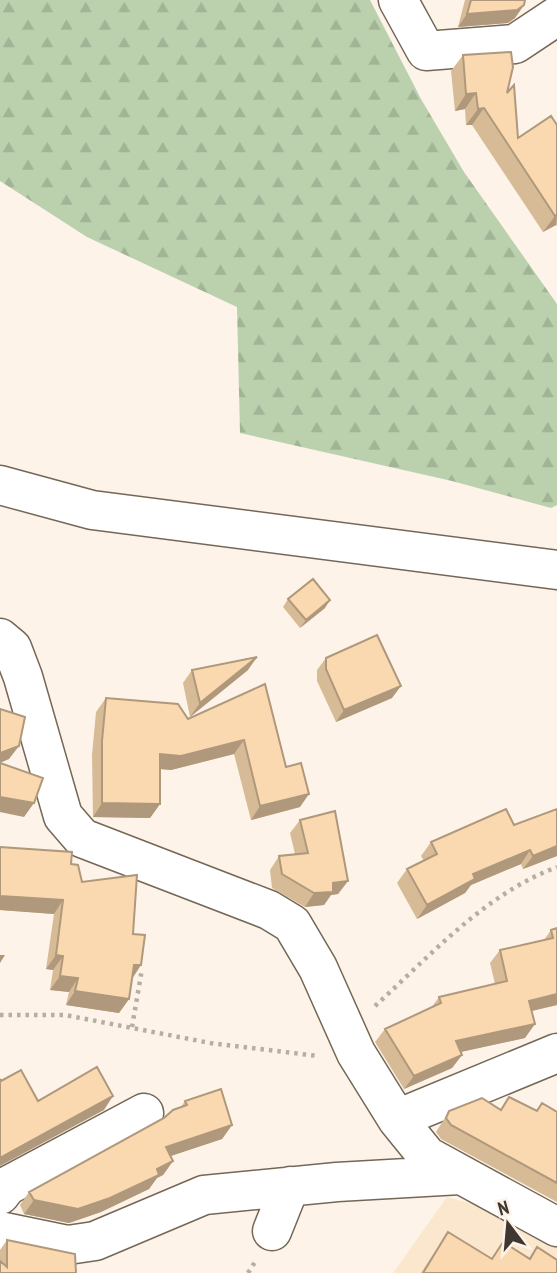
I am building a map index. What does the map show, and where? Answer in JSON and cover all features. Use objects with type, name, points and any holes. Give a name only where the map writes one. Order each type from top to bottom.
[{"type":"street","points":[[398,0],[426,51],[515,44],[557,16]]},
{"type":"street","points":[[0,485],[92,510],[557,570]]},
{"type":"street","points":[[0,638],[12,648],[23,677],[63,816],[82,838],[269,910],[292,924],[318,968],[353,1047],[397,1119],[427,1156],[557,1227]]},
{"type":"street","points":[[397,1119],[557,1053]]},
{"type":"street","points":[[0,1195],[7,1186],[144,1113]]},
{"type":"street","points":[[0,1231],[68,1245],[95,1241],[204,1195],[290,1186],[460,1175]]},
{"type":"street","points":[[272,1231],[290,1186]]},
{"type":"path","points":[[0,1015],[65,1015],[210,1043],[353,1047],[492,901],[530,877],[557,867]]},
{"type":"path","points":[[132,1027],[142,969]]},
{"type":"shaded area","points":[[447,1197],[500,1212],[557,1243],[557,1273],[393,1273]]},
{"type":"green space","points":[[0,0],[370,0],[421,99],[464,172],[557,304],[557,505],[551,508],[452,481],[240,433],[237,307],[87,237],[0,181]]},
{"type":"building","points":[[471,0],[525,0],[524,5],[517,10],[467,14]]},
{"type":"building","points":[[511,52],[513,67],[507,93],[514,85],[518,138],[551,116],[557,125],[555,216],[484,108],[478,109],[476,93],[466,94],[463,55]]},
{"type":"building","points":[[313,579],[330,600],[306,620],[288,599]]},
{"type":"building","points":[[377,635],[401,686],[344,710],[326,669],[326,658]]},
{"type":"building","points":[[257,657],[200,703],[192,670]]},
{"type":"building","points":[[265,684],[286,767],[301,763],[309,794],[260,806],[244,740],[181,756],[160,754],[160,804],[102,803],[102,741],[106,698],[178,704],[188,719]]},
{"type":"building","points":[[0,709],[25,717],[19,746],[0,753]]},
{"type":"building","points":[[0,763],[43,778],[34,803],[0,797]]},
{"type":"building","points":[[506,809],[514,825],[557,809],[557,846],[533,856],[530,850],[473,874],[475,879],[427,905],[407,869],[437,854],[431,842]]},
{"type":"building","points":[[335,811],[348,881],[333,883],[333,892],[314,893],[282,874],[279,856],[308,853],[300,820]]},
{"type":"building","points":[[0,847],[72,852],[71,864],[78,865],[82,882],[137,875],[133,934],[145,935],[141,965],[134,965],[129,999],[75,991],[78,978],[60,976],[63,956],[56,955],[63,900],[0,896]]},
{"type":"building","points":[[557,928],[557,994],[529,1001],[535,1024],[456,1041],[462,1055],[414,1076],[385,1029],[441,1003],[439,997],[507,981],[500,950],[553,938],[551,930]]},
{"type":"building","points":[[97,1067],[113,1096],[0,1158],[0,1079],[1,1081],[21,1070],[38,1101]]},
{"type":"building","points":[[221,1089],[232,1125],[166,1147],[173,1161],[157,1169],[159,1175],[110,1198],[78,1209],[34,1200],[29,1192],[164,1118],[173,1110],[187,1105],[185,1101]]},
{"type":"building","points":[[509,1097],[537,1111],[542,1103],[557,1112],[557,1183],[451,1125],[446,1118],[449,1111],[482,1098],[501,1110]]},
{"type":"building","points":[[448,1232],[492,1259],[503,1242],[530,1259],[537,1247],[557,1260],[557,1273],[423,1273]]},
{"type":"building","points":[[7,1240],[75,1254],[76,1273],[0,1273],[0,1261],[7,1267]]}]
